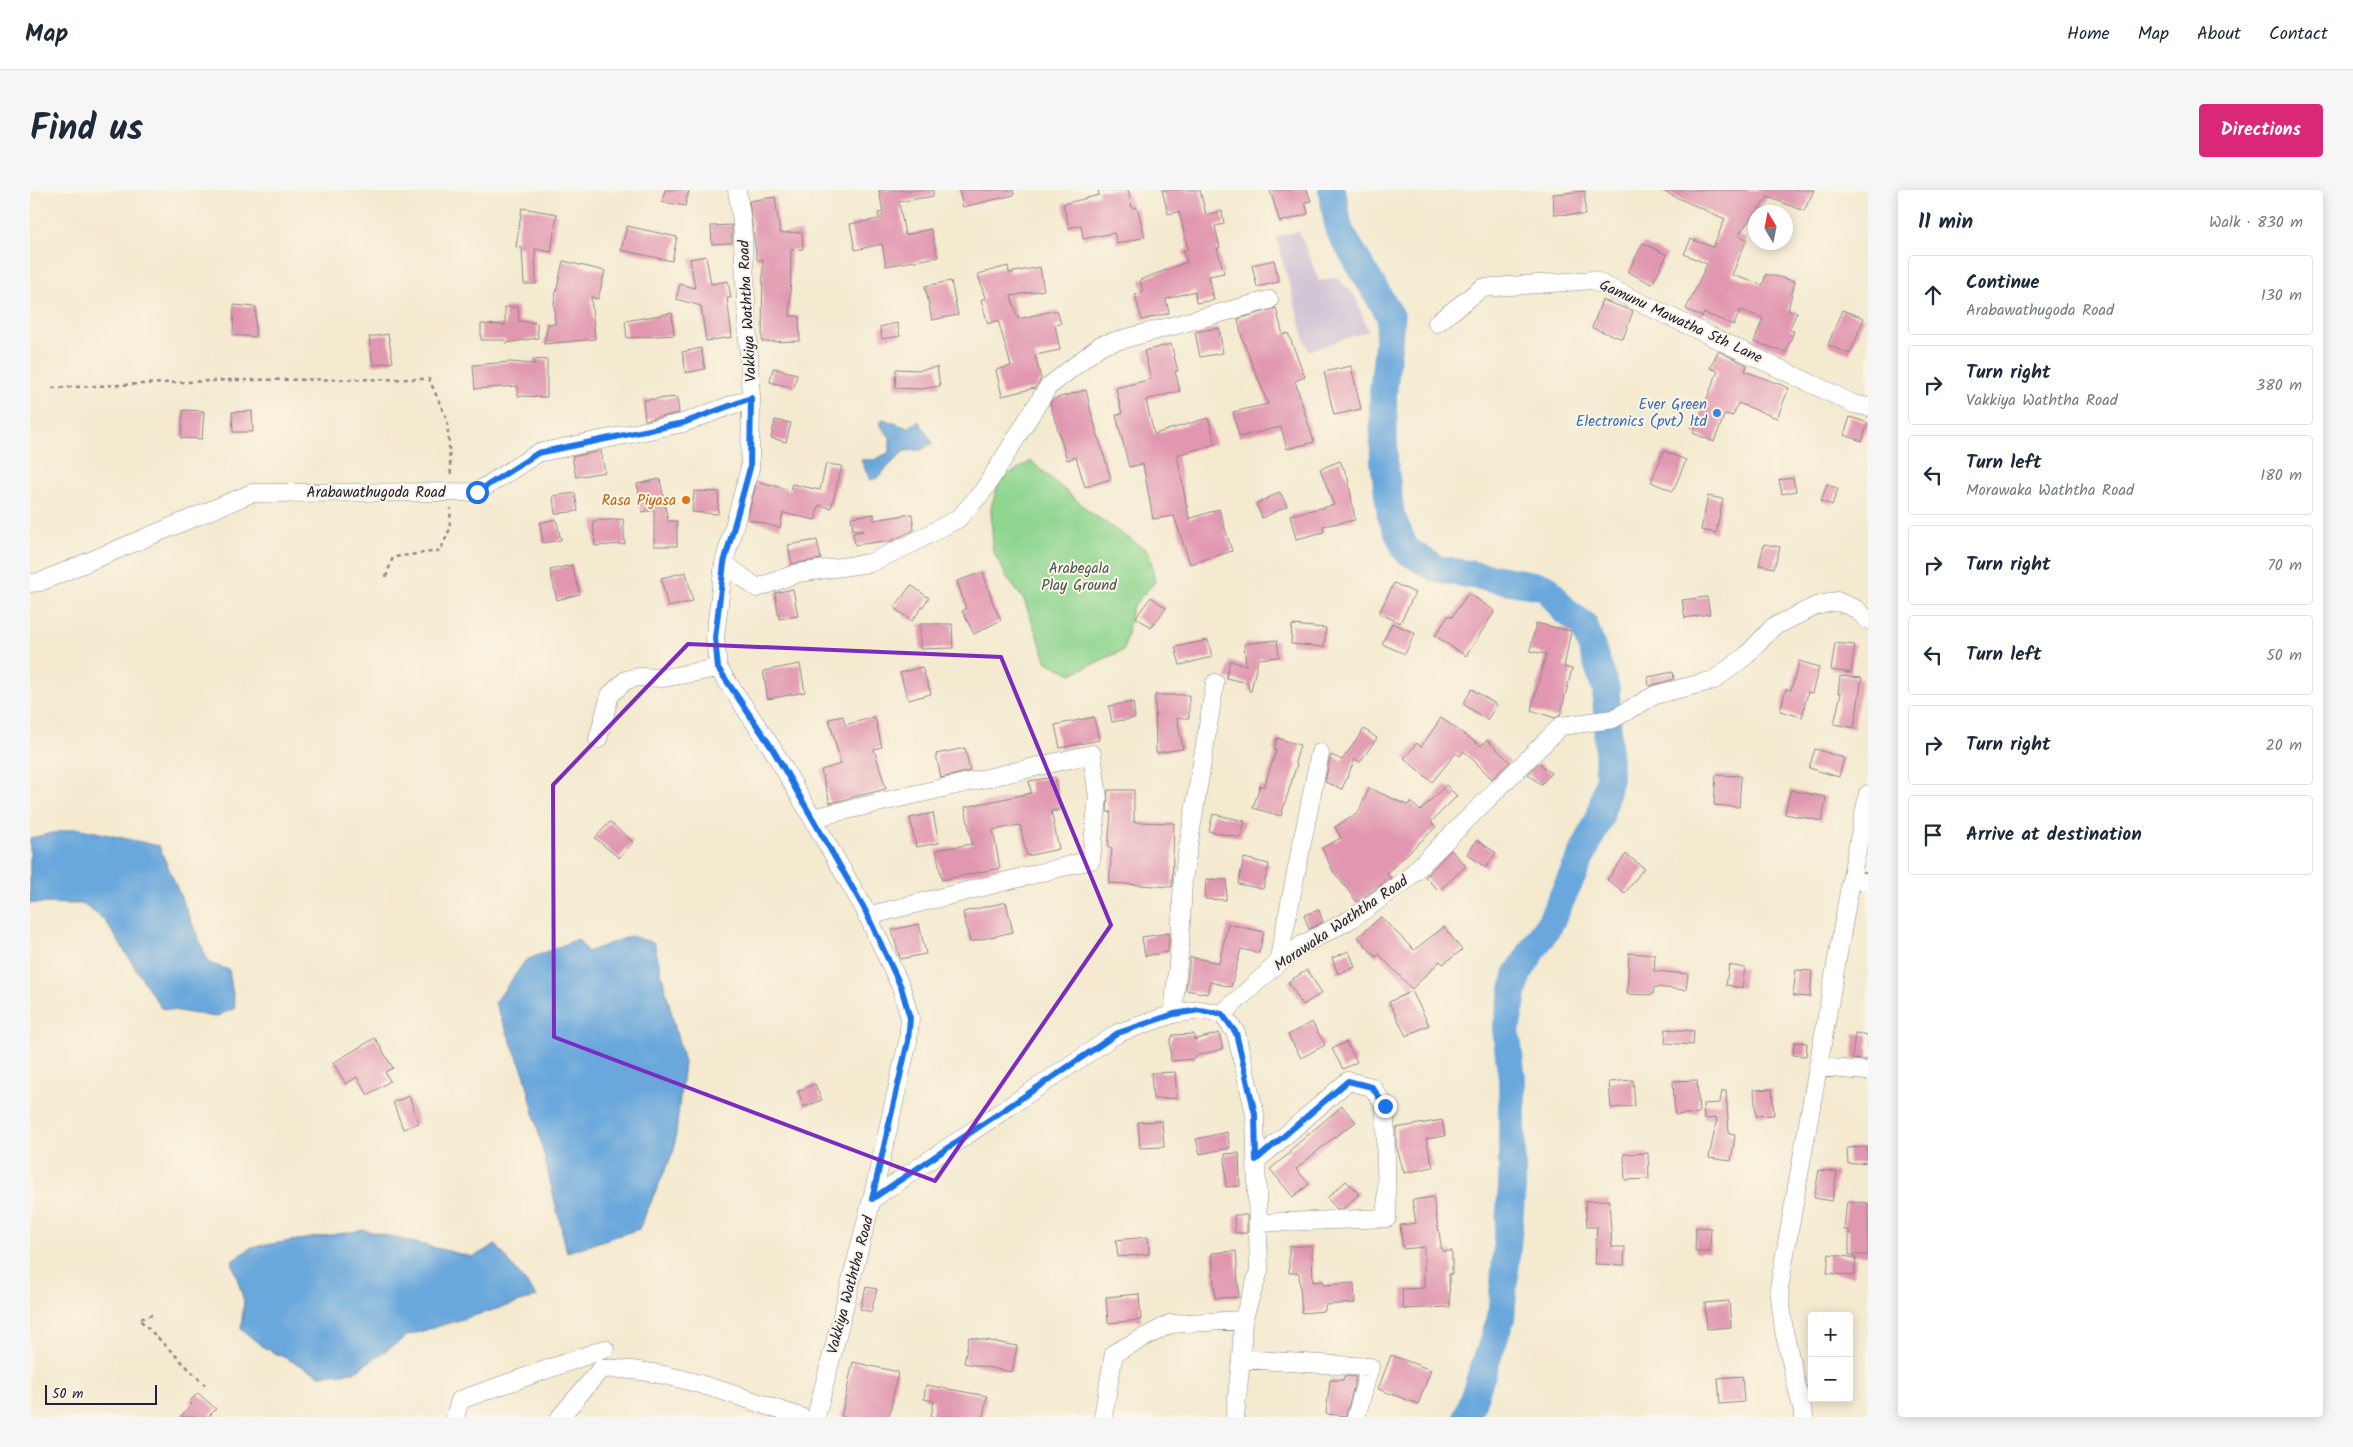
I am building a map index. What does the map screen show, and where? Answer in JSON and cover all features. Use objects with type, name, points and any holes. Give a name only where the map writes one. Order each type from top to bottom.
[{"type":"street","name":"Vakkiya Waththa Road","points":[[737,190],[742,222],[751,398],[750,468],[724,563],[715,638],[718,668],[772,748],[868,916],[901,987],[910,1018],[908,1041],[872,1199],[816,1417]]},
{"type":"street","name":"Gamunu Mawatha 5th Lane","points":[[1437,323],[1482,288],[1593,280],[1854,404],[1868,406]]},
{"type":"street","points":[[724,563],[757,588],[798,573],[870,563],[911,544],[960,518],[983,491],[1048,387],[1101,345],[1268,300]]},
{"type":"street","name":"Arabawathugoda Road","points":[[30,583],[40,582],[252,493],[477,492],[538,453],[683,423],[751,398]]},
{"type":"street","name":"Morawaka Waththa Road","points":[[1222,1014],[1278,963],[1302,946],[1351,919],[1404,882],[1561,726],[1606,720],[1654,695],[1714,680],[1747,655],[1773,627],[1816,606],[1837,602],[1856,610],[1868,620]]},
{"type":"street","points":[[598,739],[610,695],[626,680],[639,677],[664,678],[718,668]]},
{"type":"street","points":[[1174,1014],[1183,879],[1215,683]]},
{"type":"street","points":[[1278,963],[1320,753]]},
{"type":"street","points":[[812,818],[1092,754],[1098,798],[1091,860],[868,916]]},
{"type":"street","points":[[1804,1417],[1784,1331],[1779,1288],[1818,1067],[1859,881],[1868,794]]},
{"type":"street","points":[[872,1199],[1118,1033],[1174,1014],[1200,1010],[1222,1014],[1236,1033],[1255,1114],[1259,1271],[1243,1320],[1235,1417]]},
{"type":"street","points":[[1818,1067],[1868,1071]]},
{"type":"street","points":[[1256,1160],[1348,1081],[1372,1087],[1385,1106],[1387,1218],[1258,1223]]},
{"type":"street","points":[[1103,1417],[1114,1353],[1170,1324],[1243,1320]]},
{"type":"street","points":[[454,1417],[460,1400],[604,1349]]},
{"type":"street","points":[[1241,1359],[1370,1368],[1356,1417]]},
{"type":"street","points":[[560,1417],[601,1370],[621,1368],[692,1383],[801,1417]]},
{"type":"path","points":[[52,388],[232,380],[429,379],[447,419],[453,492],[449,531],[440,551],[394,557],[386,577]]},
{"type":"path","points":[[152,1315],[139,1319],[205,1385]]},
{"type":"highlighted area","points":[[688,644],[1001,657],[1111,925],[935,1181],[554,1037],[553,785]]},
{"type":"shaded area","points":[[1299,231],[1319,281],[1336,277],[1355,296],[1368,331],[1308,351],[1276,237]]},
{"type":"green space","name":"Arabegala Play Ground","points":[[1031,461],[1091,513],[1149,552],[1155,582],[1132,607],[1124,650],[1071,674],[1047,662],[1024,600],[1008,579],[993,551],[991,508],[999,481]]},
{"type":"water","points":[[883,419],[908,428],[919,421],[933,443],[921,450],[904,451],[877,478],[870,480],[861,460],[874,460],[890,452],[890,437],[879,424]]},
{"type":"water","points":[[77,828],[159,846],[209,963],[229,970],[235,1008],[215,1017],[161,1008],[104,919],[82,904],[30,903],[30,838]]},
{"type":"water","points":[[631,936],[654,943],[684,1063],[674,1150],[639,1229],[567,1252],[525,1076],[495,1003],[526,960],[578,939],[587,952]]},
{"type":"water","points":[[364,1230],[472,1257],[496,1245],[537,1297],[409,1335],[354,1372],[320,1375],[263,1347],[241,1329],[244,1301],[232,1261],[252,1247]]},
{"type":"building","points":[[665,190],[689,190],[685,206],[662,202]]},
{"type":"building","points":[[879,190],[933,190],[933,196],[899,202],[905,235],[931,229],[938,257],[886,266],[882,244],[855,250],[850,224],[879,219],[878,213],[883,212]]},
{"type":"building","points":[[959,190],[1013,190],[1014,195],[963,207]]},
{"type":"building","points":[[1098,190],[1128,190],[1132,208],[1137,207],[1145,237],[1117,244],[1114,233],[1083,239],[1081,225],[1069,228],[1063,204],[1099,195]]},
{"type":"building","points":[[1162,190],[1200,190],[1206,215],[1222,211],[1224,224],[1215,226],[1220,248],[1217,248],[1224,273],[1209,276],[1214,300],[1196,303],[1195,291],[1166,299],[1169,313],[1142,320],[1135,295],[1143,292],[1140,280],[1187,262],[1183,251],[1188,249],[1179,212],[1168,214]]},
{"type":"building","points":[[1270,190],[1307,190],[1311,201],[1305,202],[1308,214],[1280,222]]},
{"type":"building","points":[[1660,190],[1814,190],[1804,211],[1793,207],[1793,205],[1768,197],[1762,205],[1748,205],[1748,222],[1738,235],[1747,239],[1732,275],[1763,285],[1766,274],[1795,281],[1788,310],[1797,312],[1789,330],[1794,331],[1786,352],[1754,342],[1763,318],[1740,310],[1734,325],[1704,313],[1702,317],[1686,309],[1707,264],[1684,254],[1691,239],[1713,247],[1725,219]]},
{"type":"building","points":[[1585,191],[1585,215],[1554,214],[1553,194]]},
{"type":"building","points":[[775,197],[780,233],[802,232],[803,249],[791,250],[790,316],[799,316],[800,341],[762,342],[763,259],[757,260],[749,201]]},
{"type":"building","points":[[522,208],[557,214],[551,252],[535,249],[536,284],[524,284],[522,248],[516,247]]},
{"type":"building","points":[[732,225],[732,243],[712,244],[711,226]]},
{"type":"building","points":[[627,226],[677,237],[672,261],[621,250]]},
{"type":"building","points":[[1643,243],[1667,255],[1652,284],[1628,272]]},
{"type":"building","points":[[706,256],[711,284],[728,281],[731,298],[727,298],[732,337],[706,341],[701,306],[676,299],[680,284],[695,288],[690,259]]},
{"type":"building","points":[[1274,260],[1279,282],[1257,287],[1252,265]]},
{"type":"building","points":[[563,261],[605,271],[598,299],[591,297],[595,339],[544,344],[548,324],[555,324],[554,302]]},
{"type":"building","points":[[1008,266],[1009,273],[1040,267],[1044,290],[1011,296],[1018,319],[1057,310],[1061,324],[1055,325],[1060,350],[1035,355],[1041,379],[1035,388],[1002,396],[996,370],[1011,366],[998,320],[988,324],[981,300],[985,298],[978,274]]},
{"type":"building","points":[[951,281],[958,315],[932,320],[925,286]]},
{"type":"building","points":[[1602,300],[1633,311],[1623,339],[1592,328]]},
{"type":"building","points":[[234,305],[256,307],[255,337],[233,335]]},
{"type":"building","points":[[505,307],[518,307],[519,321],[537,323],[538,338],[506,343],[505,340],[481,340],[481,324],[505,325]]},
{"type":"building","points":[[1276,308],[1283,335],[1288,333],[1305,377],[1295,381],[1314,442],[1287,449],[1281,427],[1239,437],[1233,412],[1268,404],[1242,338],[1238,319]]},
{"type":"building","points":[[1842,310],[1864,318],[1850,354],[1828,345]]},
{"type":"building","points":[[672,313],[674,335],[627,338],[625,321]]},
{"type":"building","points":[[897,323],[900,336],[882,339],[880,327]]},
{"type":"building","points":[[1219,328],[1223,353],[1200,357],[1195,332]]},
{"type":"building","points":[[388,334],[393,362],[373,365],[369,337]]},
{"type":"building","points":[[1171,344],[1178,371],[1175,371],[1180,391],[1146,400],[1154,434],[1208,418],[1216,444],[1177,455],[1189,519],[1219,509],[1232,551],[1190,564],[1174,516],[1153,519],[1143,464],[1129,467],[1116,415],[1122,414],[1116,388],[1151,379],[1144,351]]},
{"type":"building","points":[[701,348],[705,369],[686,373],[682,352]]},
{"type":"building","points":[[1718,351],[1747,365],[1745,371],[1789,388],[1777,418],[1738,403],[1733,416],[1725,414],[1714,442],[1693,433],[1718,371],[1710,368]]},
{"type":"building","points":[[534,359],[547,360],[547,397],[518,396],[518,386],[475,389],[473,365],[510,362],[534,364]]},
{"type":"building","points":[[1351,366],[1361,409],[1334,415],[1324,372]]},
{"type":"building","points":[[937,367],[940,386],[920,389],[895,388],[896,369],[920,370]]},
{"type":"building","points":[[773,368],[797,374],[794,388],[770,382]]},
{"type":"building","points":[[1086,390],[1111,479],[1085,487],[1076,457],[1067,460],[1050,403],[1053,399]]},
{"type":"building","points":[[677,397],[679,413],[645,420],[643,400]]},
{"type":"building","points":[[183,410],[204,411],[202,439],[181,438]]},
{"type":"building","points":[[252,411],[253,432],[233,432],[232,412]]},
{"type":"building","points":[[1850,417],[1868,423],[1862,441],[1844,435]]},
{"type":"building","points":[[775,420],[791,423],[786,442],[771,438]]},
{"type":"building","points":[[601,451],[605,472],[576,477],[572,457]]},
{"type":"building","points":[[1664,451],[1686,460],[1673,491],[1651,482]]},
{"type":"building","points":[[1340,461],[1348,478],[1355,520],[1323,526],[1324,532],[1296,539],[1290,515],[1334,505],[1320,469]]},
{"type":"building","points":[[826,464],[842,466],[831,508],[819,505],[815,520],[783,513],[780,528],[747,519],[757,481],[790,490],[792,484],[820,490]]},
{"type":"building","points":[[1793,478],[1796,491],[1782,494],[1779,480]]},
{"type":"building","points":[[660,479],[668,521],[677,521],[677,546],[654,546],[654,510],[643,512],[637,484]]},
{"type":"building","points":[[1827,484],[1838,489],[1832,505],[1821,501]]},
{"type":"building","points":[[694,491],[719,492],[718,514],[692,512]]},
{"type":"building","points":[[1280,492],[1287,506],[1262,518],[1256,504]]},
{"type":"building","points":[[575,493],[578,511],[555,514],[553,496]]},
{"type":"building","points":[[1708,496],[1723,499],[1716,533],[1701,530]]},
{"type":"building","points":[[874,514],[874,520],[912,514],[914,530],[887,543],[885,541],[855,545],[853,533],[864,531],[853,529],[851,517]]},
{"type":"building","points":[[556,519],[561,540],[543,543],[540,523]]},
{"type":"building","points":[[623,519],[625,544],[595,546],[593,521]]},
{"type":"building","points":[[817,540],[821,559],[792,564],[788,545]]},
{"type":"building","points":[[1764,544],[1780,547],[1774,568],[1759,565]]},
{"type":"building","points":[[572,565],[580,594],[557,600],[550,570]]},
{"type":"building","points":[[686,572],[693,601],[668,607],[661,578]]},
{"type":"building","points":[[983,572],[994,606],[1001,620],[974,634],[962,611],[966,609],[957,581]]},
{"type":"building","points":[[1394,583],[1415,593],[1400,623],[1379,613]]},
{"type":"building","points":[[911,585],[929,598],[912,621],[894,608]]},
{"type":"building","points":[[793,589],[798,616],[779,619],[775,593]]},
{"type":"building","points":[[1468,593],[1495,611],[1466,656],[1435,636],[1449,615],[1452,617]]},
{"type":"building","points":[[1151,597],[1166,608],[1151,628],[1136,617]]},
{"type":"building","points":[[1707,597],[1710,614],[1685,618],[1682,600]]},
{"type":"building","points":[[1392,623],[1415,633],[1405,654],[1382,644]]},
{"type":"building","points":[[1536,623],[1571,631],[1564,667],[1572,669],[1560,716],[1555,718],[1531,710],[1546,654],[1530,651]]},
{"type":"building","points":[[920,624],[952,624],[953,648],[920,649]]},
{"type":"building","points":[[1292,625],[1326,628],[1324,647],[1291,644]]},
{"type":"building","points":[[1208,640],[1212,657],[1180,665],[1175,647]]},
{"type":"building","points":[[1277,640],[1279,657],[1258,659],[1251,691],[1249,691],[1248,683],[1226,678],[1230,661],[1246,665],[1244,644]]},
{"type":"building","points":[[1835,643],[1855,645],[1851,673],[1831,670]]},
{"type":"building","points":[[1799,661],[1819,667],[1812,693],[1808,692],[1802,717],[1780,711],[1786,689],[1791,690]]},
{"type":"building","points":[[800,664],[805,692],[768,699],[763,671]]},
{"type":"building","points":[[922,667],[931,694],[908,700],[900,673]]},
{"type":"building","points":[[1673,672],[1674,679],[1649,686],[1648,677]]},
{"type":"building","points":[[1840,676],[1862,678],[1854,728],[1834,724],[1841,693],[1838,693]]},
{"type":"building","points":[[1472,689],[1497,705],[1487,720],[1463,704]]},
{"type":"building","points":[[1155,695],[1189,695],[1189,718],[1177,718],[1183,749],[1156,753]]},
{"type":"building","points":[[1133,702],[1135,718],[1112,722],[1109,706]]},
{"type":"building","points":[[843,716],[845,725],[875,717],[882,747],[874,749],[886,789],[830,803],[821,770],[841,764],[829,719]]},
{"type":"building","points":[[1094,717],[1099,740],[1060,748],[1055,725]]},
{"type":"building","points":[[1441,718],[1481,746],[1487,740],[1510,762],[1492,779],[1464,751],[1460,756],[1456,753],[1432,782],[1404,758],[1417,743],[1421,747]]},
{"type":"building","points":[[1364,729],[1377,738],[1360,762],[1355,759],[1342,789],[1325,782],[1331,755],[1342,760]]},
{"type":"building","points":[[1277,738],[1300,745],[1295,763],[1297,764],[1281,816],[1253,808],[1260,785],[1264,787],[1276,751],[1274,750]]},
{"type":"building","points":[[965,748],[970,771],[941,778],[936,754]]},
{"type":"building","points":[[1815,749],[1844,758],[1839,777],[1809,768]]},
{"type":"building","points":[[1539,763],[1551,773],[1541,785],[1528,774]]},
{"type":"building","points":[[1716,775],[1741,776],[1739,807],[1714,805]]},
{"type":"building","points":[[1055,777],[1060,810],[1051,811],[1059,849],[1027,856],[1020,825],[993,830],[1000,868],[942,880],[936,850],[972,844],[965,807],[1031,793],[1029,781]]},
{"type":"building","points":[[1446,785],[1457,796],[1431,822],[1436,827],[1387,873],[1391,878],[1357,902],[1333,871],[1322,848],[1341,838],[1335,827],[1358,813],[1369,788],[1407,805],[1411,802],[1420,811]]},
{"type":"building","points":[[1108,790],[1134,790],[1134,822],[1174,823],[1172,887],[1109,883],[1112,848],[1108,848],[1111,812],[1107,812]]},
{"type":"building","points":[[1790,790],[1826,797],[1822,821],[1785,814]]},
{"type":"building","points":[[933,813],[939,843],[916,847],[910,818]]},
{"type":"building","points":[[1213,814],[1245,821],[1241,838],[1209,831]]},
{"type":"building","points":[[610,822],[633,842],[619,858],[595,838]]},
{"type":"building","points":[[1477,840],[1496,853],[1486,868],[1467,854]]},
{"type":"building","points":[[1451,850],[1466,866],[1439,891],[1425,877]]},
{"type":"building","points":[[1626,854],[1644,868],[1625,893],[1607,880]]},
{"type":"building","points":[[1244,858],[1269,864],[1263,889],[1238,884]]},
{"type":"building","points":[[1206,879],[1227,880],[1226,900],[1205,899]]},
{"type":"building","points":[[1006,902],[1013,932],[970,942],[963,912]]},
{"type":"building","points":[[1319,910],[1323,922],[1309,929],[1304,915]]},
{"type":"building","points":[[1381,917],[1414,950],[1444,927],[1462,950],[1443,964],[1440,961],[1412,989],[1379,954],[1376,957],[1358,937]]},
{"type":"building","points":[[919,924],[926,954],[900,959],[892,930]]},
{"type":"building","points":[[1228,924],[1264,932],[1259,953],[1241,949],[1231,987],[1210,982],[1207,994],[1186,990],[1190,957],[1219,963]]},
{"type":"building","points":[[1169,933],[1168,952],[1145,956],[1142,937]]},
{"type":"building","points":[[1349,951],[1355,967],[1338,974],[1332,958]]},
{"type":"building","points":[[1629,953],[1655,955],[1654,971],[1688,974],[1686,990],[1654,987],[1653,995],[1627,994]]},
{"type":"building","points":[[1729,965],[1745,968],[1742,988],[1726,985]]},
{"type":"building","points":[[1307,970],[1322,993],[1303,1005],[1288,982]]},
{"type":"building","points":[[1796,970],[1812,971],[1810,997],[1793,996]]},
{"type":"building","points":[[1412,991],[1429,1025],[1406,1036],[1389,1002]]},
{"type":"building","points":[[1312,1022],[1325,1045],[1301,1058],[1288,1035]]},
{"type":"building","points":[[1666,1029],[1694,1031],[1693,1045],[1665,1043]]},
{"type":"building","points":[[1219,1033],[1223,1049],[1195,1056],[1195,1059],[1171,1061],[1170,1041],[1173,1035],[1194,1034],[1194,1040]]},
{"type":"building","points":[[1855,1033],[1868,1035],[1868,1060],[1852,1059]]},
{"type":"building","points":[[375,1038],[393,1068],[385,1072],[390,1081],[368,1095],[357,1077],[346,1084],[333,1063]]},
{"type":"building","points":[[1346,1042],[1357,1062],[1343,1069],[1332,1049]]},
{"type":"building","points":[[1794,1042],[1807,1043],[1806,1056],[1793,1055]]},
{"type":"building","points":[[1175,1072],[1177,1098],[1153,1099],[1151,1073]]},
{"type":"building","points":[[1633,1080],[1635,1106],[1611,1108],[1609,1082]]},
{"type":"building","points":[[1697,1080],[1699,1113],[1675,1115],[1673,1081]]},
{"type":"building","points":[[815,1084],[822,1100],[804,1107],[798,1091]]},
{"type":"building","points":[[1772,1089],[1774,1115],[1756,1116],[1754,1090]]},
{"type":"building","points":[[1722,1091],[1726,1091],[1729,1134],[1735,1135],[1731,1161],[1709,1158],[1717,1118],[1704,1119],[1703,1104],[1720,1103]]},
{"type":"building","points":[[409,1096],[419,1123],[403,1129],[393,1102]]},
{"type":"building","points":[[1342,1106],[1356,1122],[1296,1169],[1309,1184],[1293,1197],[1270,1169]]},
{"type":"building","points":[[1442,1120],[1445,1136],[1426,1139],[1433,1167],[1404,1173],[1396,1145],[1396,1128]]},
{"type":"building","points":[[1162,1121],[1164,1147],[1140,1148],[1138,1122]]},
{"type":"building","points":[[1227,1132],[1230,1148],[1200,1154],[1196,1139]]},
{"type":"building","points":[[1867,1147],[1868,1162],[1848,1164],[1847,1148]]},
{"type":"building","points":[[1239,1153],[1240,1186],[1226,1187],[1225,1154]]},
{"type":"building","points":[[1648,1153],[1649,1179],[1625,1180],[1624,1154]]},
{"type":"building","points":[[1819,1170],[1837,1172],[1832,1201],[1814,1198]]},
{"type":"building","points":[[1346,1181],[1359,1194],[1343,1209],[1337,1209],[1327,1198]]},
{"type":"building","points":[[1433,1197],[1442,1251],[1452,1251],[1452,1274],[1449,1274],[1450,1307],[1403,1309],[1402,1289],[1424,1288],[1424,1247],[1403,1249],[1400,1225],[1416,1223],[1412,1200]]},
{"type":"building","points":[[1609,1200],[1612,1247],[1625,1247],[1624,1265],[1595,1264],[1597,1227],[1587,1227],[1585,1201]]},
{"type":"building","points":[[1847,1201],[1868,1203],[1868,1255],[1849,1255],[1849,1230],[1844,1230]]},
{"type":"building","points":[[1234,1215],[1247,1215],[1247,1233],[1235,1233]]},
{"type":"building","points":[[1696,1227],[1711,1228],[1710,1252],[1695,1252]]},
{"type":"building","points":[[1148,1237],[1149,1254],[1118,1257],[1116,1240]]},
{"type":"building","points":[[1289,1246],[1312,1246],[1313,1282],[1323,1281],[1323,1285],[1354,1283],[1355,1303],[1325,1305],[1325,1311],[1302,1313],[1299,1273],[1289,1273]]},
{"type":"building","points":[[1236,1251],[1239,1297],[1215,1298],[1212,1253]]},
{"type":"building","points":[[1829,1254],[1856,1258],[1854,1276],[1827,1273]]},
{"type":"building","points":[[866,1287],[877,1289],[871,1312],[860,1309]]},
{"type":"building","points":[[1139,1294],[1141,1320],[1108,1323],[1106,1297]]},
{"type":"building","points":[[1729,1301],[1731,1327],[1707,1329],[1705,1303]]},
{"type":"building","points":[[969,1337],[1017,1346],[1012,1372],[964,1363]]},
{"type":"building","points":[[1391,1355],[1431,1370],[1418,1404],[1378,1389]]},
{"type":"building","points":[[853,1362],[898,1372],[889,1417],[841,1417]]},
{"type":"building","points":[[1344,1376],[1356,1377],[1346,1416],[1326,1414],[1330,1380],[1343,1380]]},
{"type":"building","points":[[1742,1376],[1744,1402],[1720,1404],[1718,1378]]},
{"type":"building","points":[[926,1385],[987,1396],[983,1417],[931,1417],[934,1401],[924,1399]]},
{"type":"building","points":[[198,1393],[216,1409],[208,1417],[180,1417],[192,1404],[189,1402]]},
{"type":"waterway","points":[[1332,190],[1339,230],[1391,317],[1383,393],[1384,462],[1391,516],[1406,550],[1437,569],[1546,587],[1565,611],[1584,625],[1606,689],[1609,777],[1600,817],[1551,921],[1517,975],[1506,1030],[1512,1079],[1512,1187],[1501,1318],[1467,1417]]},
{"type":"place","name":"Ever Green Electronics (pvt) ltd","points":[[1717,413]]},
{"type":"place","name":"Rasa Piyasa","points":[[686,500]]},
{"type":"route","points":[[477,492],[538,453],[683,423],[751,398],[750,468],[724,563],[715,638],[718,668],[772,748],[864,908],[901,987],[910,1018],[908,1041],[872,1199],[1118,1033],[1174,1014],[1200,1010],[1222,1014],[1236,1033],[1255,1114],[1256,1160],[1348,1081],[1372,1087],[1385,1106]]}]
